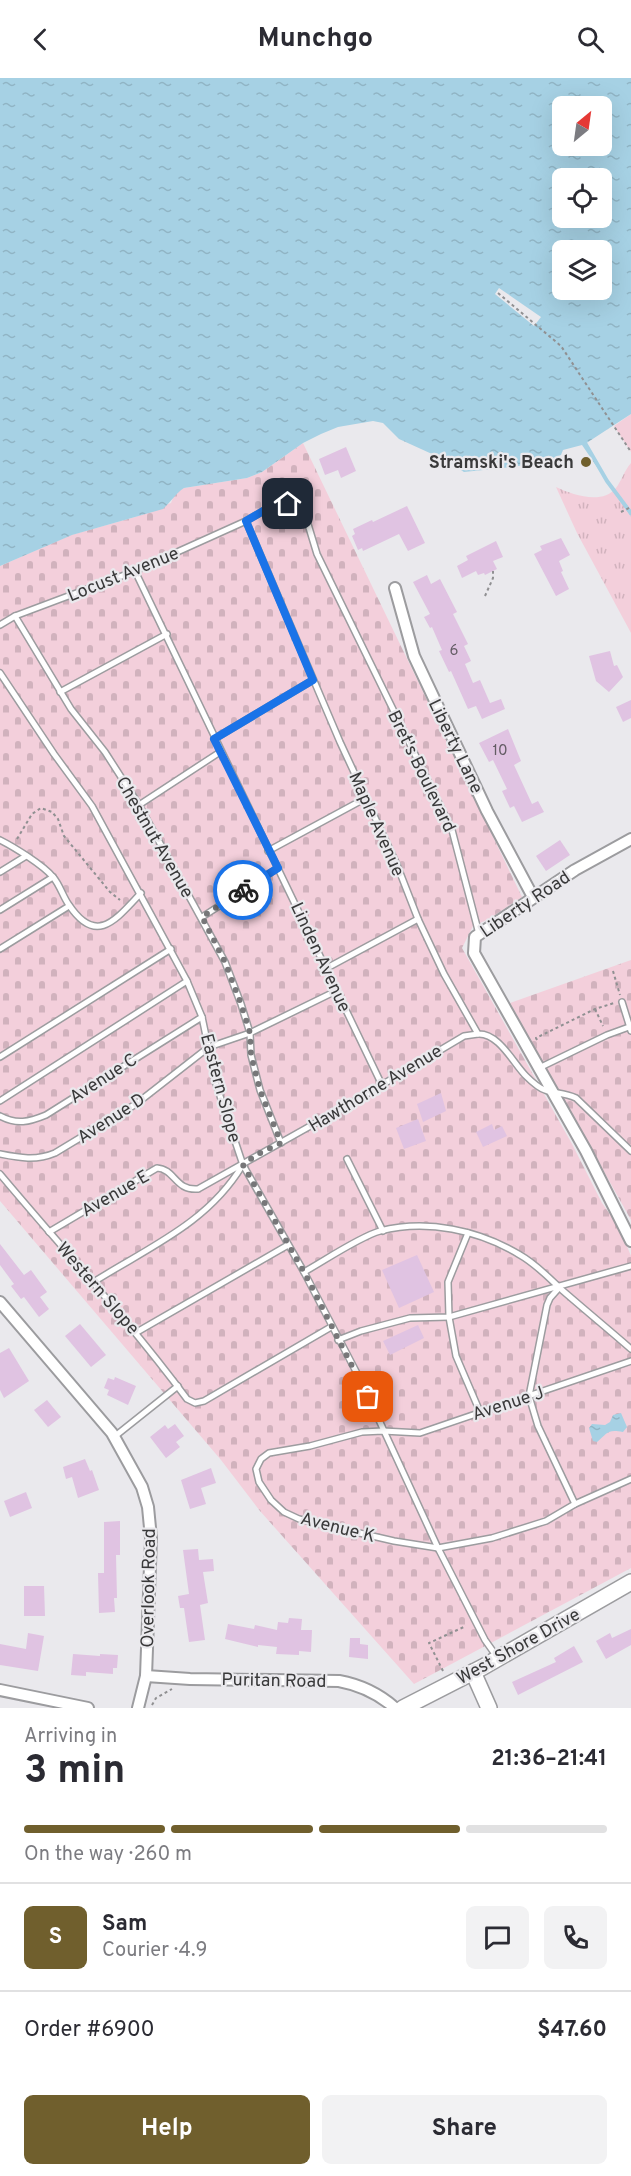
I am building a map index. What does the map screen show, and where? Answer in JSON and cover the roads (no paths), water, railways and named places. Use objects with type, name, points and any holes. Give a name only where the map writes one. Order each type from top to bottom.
[{"type":"street","name":"Liberty Lane","points":[[395,588],[414,656],[487,811],[534,897]]},
{"type":"street","name":"Liberty Road","points":[[631,839],[575,870],[479,934],[473,941],[474,953],[586,1151],[631,1241]]},
{"type":"street","name":"Overlook Road","points":[[0,1302],[114,1437],[139,1479],[148,1507],[151,1538],[146,1676],[138,1708]]},
{"type":"street","name":"West Shore Drive","points":[[403,1708],[498,1659],[631,1582]]},
{"type":"street","points":[[473,1672],[489,1708]]},
{"type":"street","name":"Puritan Road","points":[[146,1676],[339,1681],[367,1688],[395,1708]]},
{"type":"street","points":[[0,1690],[88,1708]]},
{"type":"lane","name":"Locust Avenue","points":[[0,625],[15,616],[135,571],[246,521],[270,507],[288,504],[300,511],[307,521],[317,554],[361,647]]},
{"type":"lane","name":"Maple Avenue","points":[[246,521],[313,680],[397,865],[418,919],[444,974],[478,1034],[494,1040],[540,1088],[566,1093],[576,1098],[631,1151]]},
{"type":"lane","name":"Linden Avenue","points":[[135,571],[381,1083]]},
{"type":"lane","name":"Chestnut Avenue","points":[[15,616],[60,692],[105,752],[138,805],[225,962],[250,1033],[251,1055],[260,1090],[281,1143]]},
{"type":"lane","points":[[60,692],[167,634]]},
{"type":"lane","name":"Bret's Boulevard","points":[[361,647],[452,830],[479,934]]},
{"type":"lane","name":"Eastern Slope","points":[[0,673],[92,806],[171,949],[202,1017],[216,1083],[243,1165],[304,1272],[361,1381],[438,1548],[485,1640],[498,1659]]},
{"type":"lane","points":[[214,739],[313,680]]},
{"type":"lane","points":[[138,805],[220,752]]},
{"type":"lane","points":[[268,851],[366,798]]},
{"type":"lane","points":[[0,840],[12,846],[53,877],[69,906],[90,925],[101,927],[115,921],[141,893]]},
{"type":"lane","points":[[0,872],[26,856]]},
{"type":"lane","points":[[202,917],[278,868]]},
{"type":"lane","points":[[0,910],[53,877]]},
{"type":"lane","points":[[0,949],[69,906]]},
{"type":"lane","points":[[327,968],[418,919]]},
{"type":"lane","points":[[0,1057],[171,949]]},
{"type":"lane","points":[[0,1101],[187,981]]},
{"type":"lane","name":"Avenue D","points":[[0,1154],[25,1159],[46,1157],[55,1153],[136,1104],[209,1047],[250,1033],[336,991]]},
{"type":"lane","points":[[539,1068],[607,1035],[630,1029],[622,1002]]},
{"type":"lane","name":"Avenue C","points":[[0,1116],[17,1122],[31,1122],[46,1115],[202,1017]]},
{"type":"lane","name":"Hawthorne Avenue","points":[[243,1165],[256,1155],[281,1143],[464,1035],[478,1034]]},
{"type":"lane","points":[[347,1159],[383,1231]]},
{"type":"lane","points":[[92,1282],[207,1210],[226,1190],[243,1165]]},
{"type":"lane","name":"Avenue E","points":[[49,1232],[157,1168],[166,1170],[185,1188],[194,1190],[243,1165]]},
{"type":"lane","name":"Western Slope","points":[[0,1174],[137,1332],[187,1399],[195,1403],[204,1401],[331,1327]]},
{"type":"lane","points":[[304,1272],[368,1237],[408,1225],[432,1225],[468,1233],[521,1255],[542,1270],[631,1349]]},
{"type":"lane","points":[[468,1233],[448,1282],[449,1317],[456,1356],[480,1412]]},
{"type":"lane","points":[[137,1332],[288,1245]]},
{"type":"lane","points":[[338,1340],[361,1331],[410,1318],[449,1317],[631,1266]]},
{"type":"lane","points":[[559,1287],[547,1305],[529,1396],[538,1426],[574,1504]]},
{"type":"lane","name":"Avenue J","points":[[383,1431],[420,1433],[631,1361]]},
{"type":"lane","points":[[114,1437],[178,1386]]},
{"type":"lane","name":"Avenue K","points":[[383,1431],[362,1432],[310,1446],[269,1453],[261,1459],[256,1469],[259,1482],[271,1500],[284,1512],[299,1519],[438,1548]]},
{"type":"lane","points":[[438,1548],[492,1538],[546,1521],[574,1504],[631,1479]]},
{"type":"water","points":[[0,78],[631,78],[631,414],[585,444],[607,481],[629,510],[631,517],[582,445],[563,450],[561,455],[550,460],[513,467],[464,472],[443,459],[399,439],[383,423],[373,421],[338,427],[321,434],[303,443],[262,472],[247,478],[184,488],[163,509],[72,535],[0,566]]},
{"type":"water","points":[[621,1413],[627,1427],[623,1432],[611,1431],[597,1442],[593,1441],[589,1428],[592,1424],[605,1425],[610,1422],[613,1415]]},
{"type":"waterway","points":[[585,443],[607,481],[631,513]]},
{"type":"place","name":"Stramski's Beach","points":[[586,462]]}]
